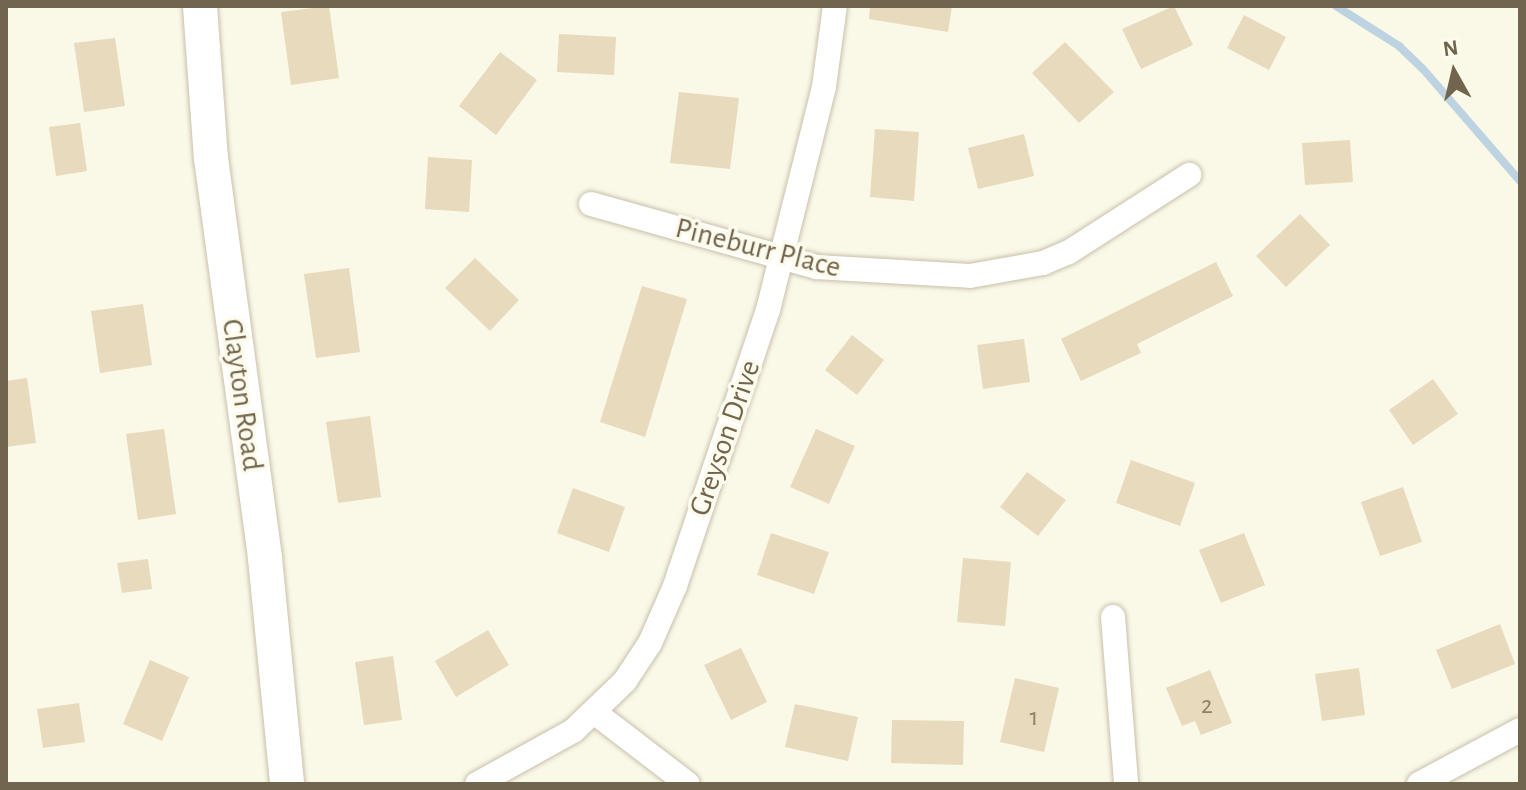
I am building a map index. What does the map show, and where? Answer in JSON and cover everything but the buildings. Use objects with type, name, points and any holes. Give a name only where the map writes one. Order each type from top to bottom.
[{"type":"street","name":"Clayton Road","points":[[200,6],[213,173],[265,558],[287,784]]},
{"type":"street","name":"Greyson Drive","points":[[477,784],[507,772],[594,712],[638,665],[675,586],[782,258],[824,87],[835,6]]},
{"type":"street","name":"Pineburr Place","points":[[591,204],[782,258],[884,275],[937,277],[1008,271],[1069,252],[1189,175]]},
{"type":"street","points":[[1113,617],[1126,784]]},
{"type":"street","points":[[594,712],[688,784]]},
{"type":"street","points":[[1419,784],[1520,730]]},
{"type":"waterway","points":[[1336,6],[1399,46],[1423,69],[1520,181]]}]
